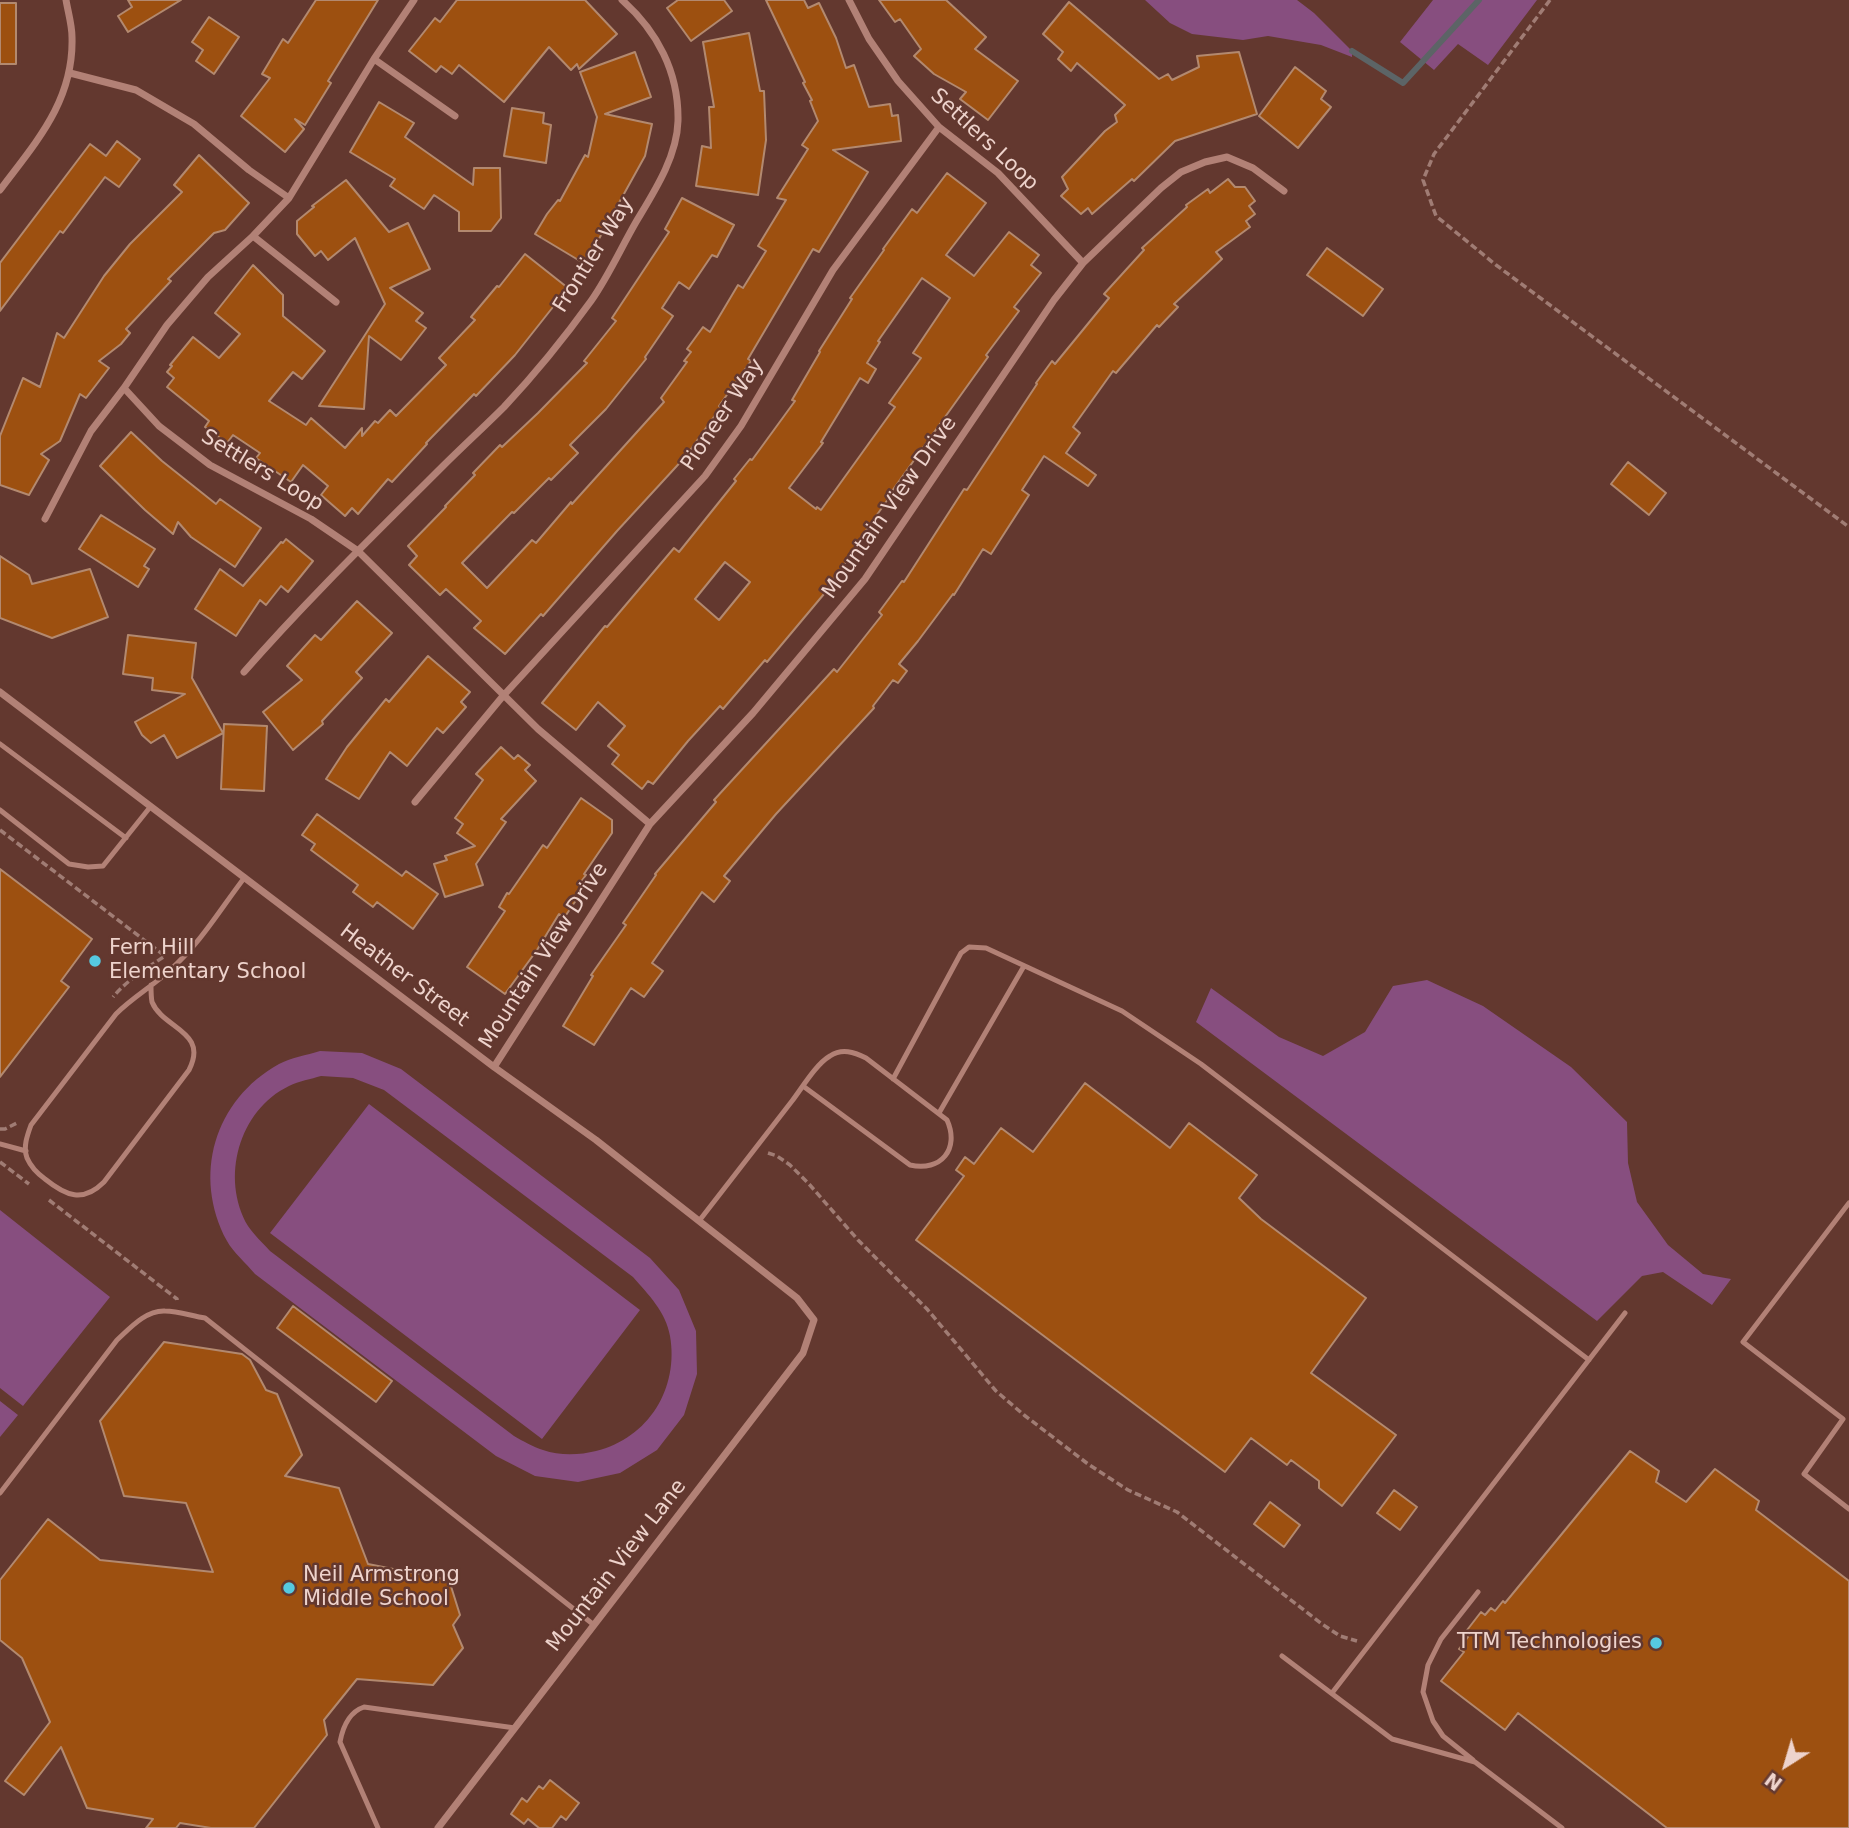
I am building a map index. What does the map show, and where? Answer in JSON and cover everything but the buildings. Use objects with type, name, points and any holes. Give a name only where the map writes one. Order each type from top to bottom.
[{"type":"street","points":[[0,190],[45,131],[60,102],[70,73],[72,36],[66,0]]},
{"type":"street","points":[[45,519],[91,430],[124,388],[167,325],[208,277],[289,198],[374,59],[414,0]]},
{"type":"street","name":"Frontier Way","points":[[244,672],[358,551],[505,406],[551,353],[593,298],[657,186],[673,152],[678,122],[676,88],[664,54],[640,16],[622,0]]},
{"type":"street","name":"Settlers Loop","points":[[849,0],[869,39],[898,82],[939,127],[998,173],[1083,263]]},
{"type":"street","points":[[374,59],[455,116]]},
{"type":"street","points":[[70,73],[136,90],[194,124],[249,170],[289,198]]},
{"type":"street","name":"Pioneer Way","points":[[415,802],[503,696],[705,476],[741,426],[833,270],[939,127]]},
{"type":"street","name":"Mountain View Drive","points":[[494,1067],[650,824],[753,712],[865,579],[1054,300],[1083,263],[1171,180],[1181,172],[1205,162],[1227,157],[1254,168],[1284,191]]},
{"type":"street","points":[[253,236],[336,302]]},
{"type":"street","name":"Settlers Loop","points":[[124,388],[159,426],[210,465],[312,519],[358,551],[538,729],[650,824]]},
{"type":"street","name":"Heather Street","points":[[0,692],[494,1067],[596,1140],[797,1298],[814,1320]]},
{"type":"street","name":"Mountain View Lane","points":[[438,1828],[803,1353],[814,1320]]},
{"type":"lane","points":[[0,744],[126,838]]},
{"type":"lane","points":[[0,810],[69,864],[88,867],[103,866],[151,806]]},
{"type":"lane","points":[[151,985],[152,1001],[159,1011],[188,1037],[193,1045],[193,1062],[104,1182],[88,1194],[67,1194],[39,1175],[27,1157],[27,1135],[31,1125],[116,1014],[130,1000],[171,970],[245,877]]},
{"type":"lane","points":[[893,1079],[961,953],[970,947],[986,948],[1122,1011],[1200,1064],[1588,1360]]},
{"type":"lane","points":[[939,1113],[1024,966]]},
{"type":"lane","points":[[699,1221],[803,1086],[828,1056],[837,1052],[857,1053],[866,1058],[947,1119],[951,1128],[950,1148],[938,1163],[929,1167],[910,1165],[803,1086]]},
{"type":"lane","points":[[0,1144],[26,1151]]},
{"type":"lane","points":[[1849,1203],[1743,1342],[1843,1419],[1804,1474],[1849,1509]]},
{"type":"lane","points":[[0,1493],[117,1340],[132,1326],[149,1314],[164,1310],[205,1318],[594,1625]]},
{"type":"lane","points":[[1332,1693],[1625,1313]]},
{"type":"lane","points":[[1478,1592],[1441,1639],[1428,1665],[1423,1692],[1433,1721],[1443,1736],[1562,1828]]},
{"type":"lane","points":[[1282,1656],[1392,1739],[1475,1762]]},
{"type":"lane","points":[[378,1828],[340,1742],[343,1726],[356,1710],[364,1707],[514,1728]]},
{"type":"path","points":[[1549,0],[1434,154],[1423,180],[1436,216],[1496,265],[1849,527]]},
{"type":"path","points":[[0,830],[165,956],[140,972],[111,1000]]},
{"type":"path","points":[[0,1129],[16,1124],[24,1113]]},
{"type":"path","points":[[751,1153],[776,1156],[810,1184],[858,1240],[927,1309],[996,1391],[1024,1415],[1088,1464],[1128,1490],[1177,1512],[1340,1636],[1356,1641],[1376,1637]]},
{"type":"path","points":[[0,1162],[32,1186]]},
{"type":"path","points":[[42,1194],[177,1298],[176,1313]]},
{"type":"shaded area","points":[[1145,0],[1297,0],[1352,51],[1352,57],[1321,45],[1268,36],[1243,40],[1192,34],[1170,23]]},
{"type":"shaded area","points":[[1433,0],[1537,0],[1488,65],[1458,44],[1434,70],[1400,42]]},
{"type":"shaded area","points":[[1427,980],[1483,1006],[1571,1067],[1627,1122],[1628,1163],[1637,1202],[1668,1245],[1703,1274],[1731,1279],[1712,1305],[1663,1272],[1642,1276],[1597,1321],[1196,1022],[1211,988],[1279,1037],[1323,1056],[1365,1032],[1393,986]]},
{"type":"shaded area","points":[[320,1051],[362,1053],[401,1069],[650,1258],[679,1290],[696,1331],[697,1374],[684,1415],[657,1450],[620,1473],[578,1482],[535,1476],[496,1456],[255,1274],[236,1253],[227,1241],[211,1191],[211,1166],[225,1119],[239,1098],[257,1079],[283,1062]],"holes":[[[321,1076],[353,1078],[384,1090],[633,1277],[650,1297],[668,1327],[672,1355],[670,1374],[665,1392],[656,1408],[645,1423],[631,1435],[596,1451],[577,1454],[550,1452],[524,1442],[270,1251],[250,1229],[240,1207],[235,1167],[239,1147],[258,1111],[272,1097],[297,1083]]]},
{"type":"shaded area","points":[[369,1104],[640,1310],[542,1439],[270,1233]]},
{"type":"shaded area","points":[[0,1210],[110,1297],[23,1406],[0,1388]]},
{"type":"shaded area","points":[[0,1401],[18,1415],[0,1437]]},
{"type":"waterway","points":[[1352,51],[1403,83],[1479,0]]},
{"type":"place","name":"Fern Hill Elementary School","points":[[95,961]]},
{"type":"place","name":"Neil Armstrong Middle School","points":[[289,1588]]},
{"type":"place","name":"TTM Technologies","points":[[1656,1643]]}]
